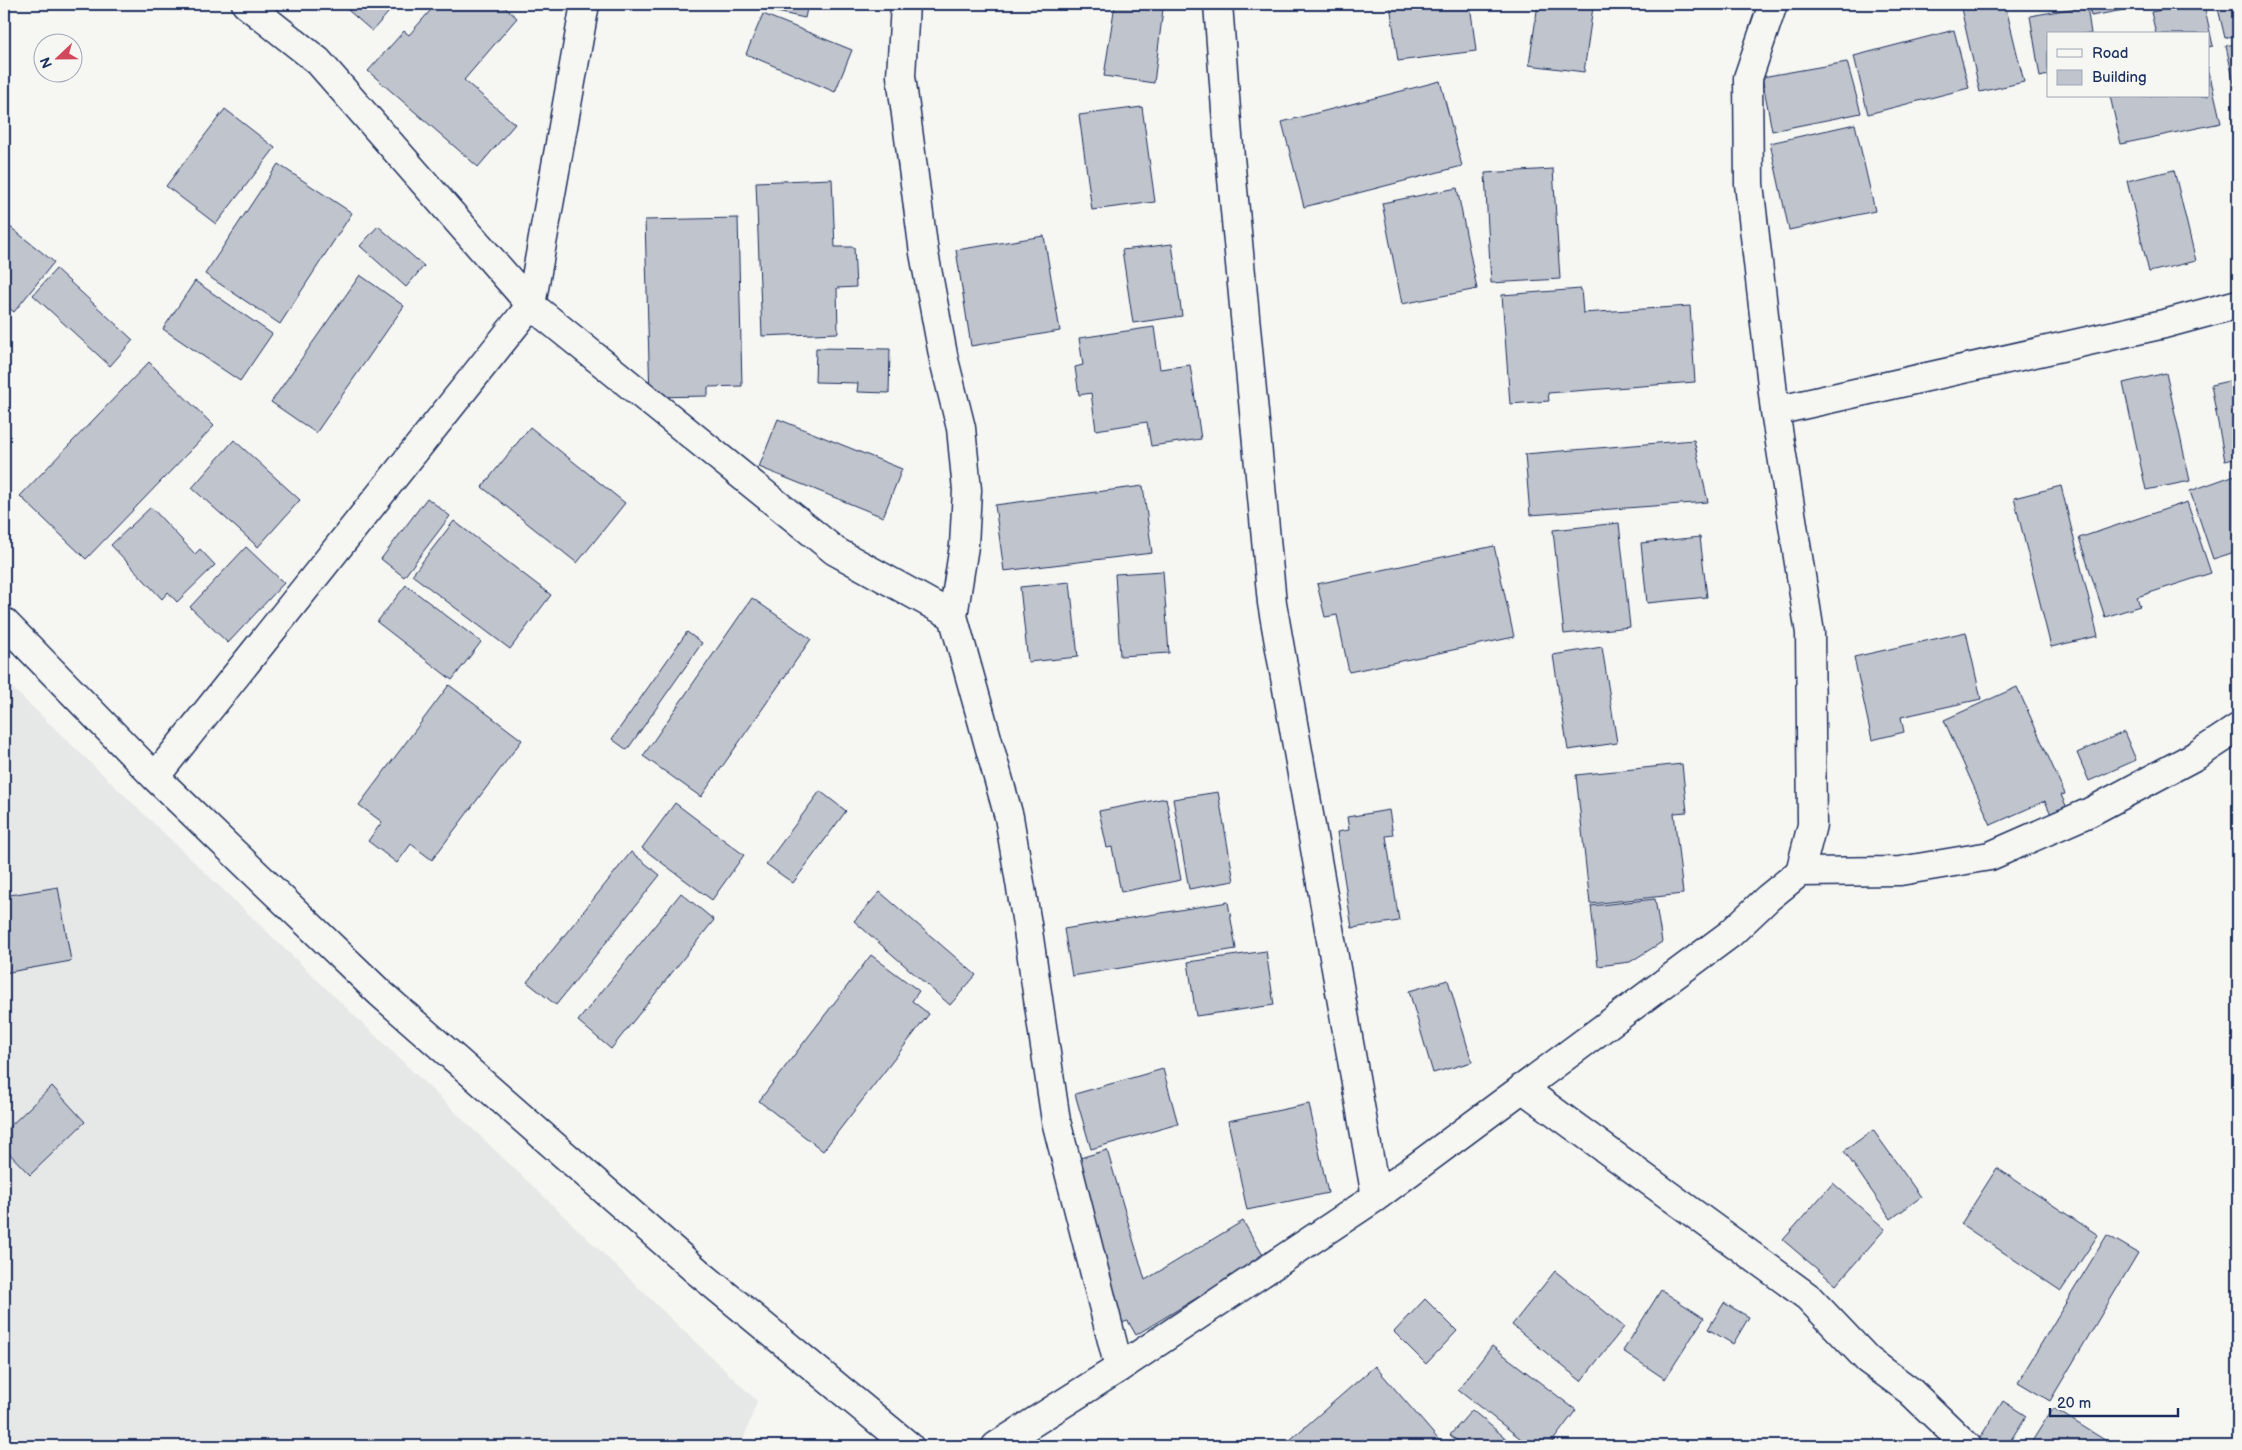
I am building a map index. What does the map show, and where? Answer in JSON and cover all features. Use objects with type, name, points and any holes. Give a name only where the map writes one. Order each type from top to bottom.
[{"type":"street","points":[[246,4],[318,61],[531,305],[835,551],[953,616]]},
{"type":"street","points":[[155,777],[531,305],[585,4]]},
{"type":"street","points":[[905,4],[901,76],[924,253],[944,360],[961,428],[967,490],[964,546],[953,616],[1009,816],[1056,1121],[1119,1368]]},
{"type":"street","points":[[1218,4],[1228,136],[1272,603],[1376,1196]]},
{"type":"street","points":[[996,1446],[1119,1368],[1376,1196],[1730,934],[1768,898],[1800,872],[1812,825],[1810,634],[1775,411],[1748,184],[1748,78],[1773,4]]},
{"type":"street","points":[[1775,411],[2164,324],[2238,304]]},
{"type":"street","points":[[4,622],[155,777],[380,993],[691,1265],[901,1444]]},
{"type":"street","points":[[1800,872],[1900,871],[1990,856],[2090,812],[2198,754],[2238,728]]},
{"type":"street","points":[[1522,1088],[1808,1297],[1868,1360],[1910,1391],[1967,1446]]},
{"type":"shaded area","points":[[4,680],[757,1401],[741,1446],[4,1446]]},
{"type":"building","points":[[341,4],[396,4],[372,31]]},
{"type":"building","points":[[436,4],[501,4],[517,18],[464,80],[515,124],[478,167],[368,71],[404,31],[409,35]]},
{"type":"building","points":[[739,4],[808,4],[805,18]]},
{"type":"building","points":[[1115,4],[1139,4],[1163,9],[1154,83],[1104,76]]},
{"type":"building","points":[[1390,4],[1470,4],[1476,51],[1398,61]]},
{"type":"building","points":[[1538,4],[1572,4],[1593,7],[1584,72],[1529,65]]},
{"type":"building","points":[[1960,4],[2005,4],[2024,82],[1980,92]]},
{"type":"building","points":[[2089,4],[2145,4],[2145,6],[2091,16]]},
{"type":"building","points":[[2191,4],[2204,4],[2210,32],[2156,32],[2151,12]]},
{"type":"building","points":[[2217,4],[2238,4],[2238,35],[2225,38]]},
{"type":"building","points":[[2087,6],[2091,32],[2047,32],[2047,75],[2040,77],[2030,16]]},
{"type":"building","points":[[763,14],[852,50],[835,92],[746,54]]},
{"type":"building","points":[[1954,30],[1969,88],[1868,114],[1854,56]]},
{"type":"building","points":[[2210,32],[2213,46],[2210,47]]},
{"type":"building","points":[[2238,43],[2238,102],[2226,46]]},
{"type":"building","points":[[1847,62],[1861,113],[1772,131],[1762,77]]},
{"type":"building","points":[[2210,76],[2221,123],[2121,144],[2110,98],[2210,98]]},
{"type":"building","points":[[1440,81],[1462,166],[1304,207],[1282,122]]},
{"type":"building","points":[[1142,107],[1155,202],[1092,210],[1079,115]]},
{"type":"building","points":[[225,109],[275,148],[216,224],[166,186]]},
{"type":"building","points":[[1855,124],[1875,211],[1789,230],[1770,143]]},
{"type":"building","points":[[278,164],[352,213],[280,324],[205,274]]},
{"type":"building","points":[[1553,169],[1560,279],[1491,283],[1485,173]]},
{"type":"building","points":[[2174,170],[2196,261],[2149,272],[2127,181]]},
{"type":"building","points":[[832,179],[835,247],[854,247],[856,287],[837,288],[838,333],[762,336],[756,182]]},
{"type":"building","points":[[1457,188],[1477,289],[1402,304],[1382,203]]},
{"type":"building","points":[[738,218],[742,386],[708,387],[708,396],[650,397],[645,220]]},
{"type":"building","points":[[4,222],[54,262],[14,312],[4,304]]},
{"type":"building","points":[[378,226],[424,266],[406,287],[360,246]]},
{"type":"building","points":[[1044,236],[1060,331],[971,346],[956,250]]},
{"type":"building","points":[[1172,244],[1182,316],[1133,323],[1122,250]]},
{"type":"building","points":[[56,269],[133,340],[110,366],[33,295]]},
{"type":"building","points":[[360,275],[404,306],[316,433],[271,402]]},
{"type":"building","points":[[195,281],[272,334],[240,381],[163,329]]},
{"type":"building","points":[[1581,289],[1583,313],[1690,306],[1695,382],[1548,393],[1549,401],[1510,404],[1502,295]]},
{"type":"building","points":[[1154,327],[1160,369],[1190,365],[1201,439],[1151,446],[1147,422],[1096,430],[1091,393],[1079,395],[1075,367],[1083,365],[1079,338]]},
{"type":"building","points":[[816,348],[890,349],[889,393],[857,392],[858,383],[815,382]]},
{"type":"building","points":[[149,362],[214,426],[86,559],[20,496]]},
{"type":"building","points":[[2166,373],[2190,481],[2146,490],[2123,383]]},
{"type":"building","points":[[2238,379],[2238,458],[2225,461],[2211,385]]},
{"type":"building","points":[[778,419],[902,469],[883,517],[759,467]]},
{"type":"building","points":[[530,427],[625,503],[577,563],[482,487]]},
{"type":"building","points":[[234,440],[300,500],[258,547],[192,488]]},
{"type":"building","points":[[1694,440],[1708,502],[1530,515],[1525,454]]},
{"type":"building","points":[[2238,474],[2238,551],[2213,559],[2190,491]]},
{"type":"building","points":[[1143,486],[1152,553],[1004,571],[995,505]]},
{"type":"building","points":[[2061,486],[2098,636],[2051,647],[2014,498]]},
{"type":"building","points":[[427,498],[450,516],[404,577],[381,559]]},
{"type":"building","points":[[2187,502],[2211,573],[2137,597],[2140,606],[2105,617],[2079,538]]},
{"type":"building","points":[[151,507],[195,554],[200,549],[215,565],[177,602],[168,592],[162,599],[111,545]]},
{"type":"building","points":[[454,521],[551,595],[510,649],[412,575]]},
{"type":"building","points":[[1619,523],[1630,627],[1564,634],[1553,530]]},
{"type":"building","points":[[1700,537],[1707,597],[1647,603],[1641,543]]},
{"type":"building","points":[[1494,546],[1514,637],[1349,672],[1337,615],[1325,617],[1317,584]]},
{"type":"building","points":[[246,547],[284,583],[228,643],[190,607]]},
{"type":"building","points":[[1163,571],[1169,653],[1120,656],[1115,574]]},
{"type":"building","points":[[1070,582],[1078,657],[1028,662],[1020,587]]},
{"type":"building","points":[[406,585],[481,642],[452,680],[377,622]]},
{"type":"building","points":[[752,598],[811,639],[701,797],[643,756]]},
{"type":"building","points":[[687,632],[702,643],[627,750],[612,739]]},
{"type":"building","points":[[1966,632],[1981,699],[1901,717],[1904,732],[1872,740],[1854,657]]},
{"type":"building","points":[[1602,647],[1617,743],[1568,750],[1553,655]]},
{"type":"building","points":[[449,685],[522,740],[432,860],[411,844],[397,863],[368,841],[382,822],[359,805]]},
{"type":"building","points":[[2017,687],[2065,794],[2061,795],[2070,814],[2054,821],[2045,801],[1991,825],[1944,720]]},
{"type":"building","points":[[2124,732],[2136,760],[2089,781],[2077,753]]},
{"type":"building","points":[[1682,764],[1687,812],[1674,813],[1683,894],[1590,904],[1576,775]]},
{"type":"building","points":[[820,791],[846,811],[793,883],[766,864]]},
{"type":"building","points":[[1218,792],[1234,881],[1189,889],[1173,799]]},
{"type":"building","points":[[1166,798],[1181,880],[1121,892],[1112,847],[1107,848],[1099,811]]},
{"type":"building","points":[[675,803],[744,855],[712,900],[642,848]]},
{"type":"building","points":[[1389,810],[1393,835],[1386,836],[1399,921],[1352,928],[1337,832],[1349,830],[1347,817]]},
{"type":"building","points":[[631,852],[660,875],[556,1005],[527,982]]},
{"type":"building","points":[[58,887],[71,961],[4,973],[4,896]]},
{"type":"building","points":[[880,892],[976,975],[950,1005],[854,921]]},
{"type":"building","points":[[681,893],[714,920],[611,1049],[578,1021]]},
{"type":"building","points":[[1655,899],[1662,942],[1630,962],[1598,966],[1591,906]]},
{"type":"building","points":[[1228,902],[1236,949],[1072,976],[1064,929]]},
{"type":"building","points":[[1266,951],[1274,1005],[1196,1016],[1188,962]]},
{"type":"building","points":[[871,955],[919,991],[912,1001],[929,1014],[823,1151],[759,1101]]},
{"type":"building","points":[[1448,980],[1472,1062],[1433,1073],[1409,991]]},
{"type":"building","points":[[1163,1069],[1178,1124],[1091,1149],[1075,1094]]},
{"type":"building","points":[[52,1086],[85,1122],[30,1175],[4,1148],[4,1132]]},
{"type":"building","points":[[1309,1104],[1328,1193],[1247,1210],[1228,1121]]},
{"type":"building","points":[[1873,1130],[1921,1197],[1891,1219],[1844,1151]]},
{"type":"building","points":[[1107,1150],[1145,1280],[1243,1221],[1264,1257],[1136,1335],[1128,1321],[1121,1323],[1073,1160]]},
{"type":"building","points":[[1997,1168],[2098,1235],[2061,1291],[1961,1224]]},
{"type":"building","points":[[1833,1183],[1885,1229],[1836,1285],[1783,1240]]},
{"type":"building","points":[[2107,1235],[2138,1253],[2050,1401],[2018,1382]]},
{"type":"building","points":[[1555,1271],[1624,1327],[1581,1381],[1512,1325]]},
{"type":"building","points":[[1661,1290],[1704,1318],[1665,1379],[1623,1351]]},
{"type":"building","points":[[1425,1299],[1457,1331],[1426,1364],[1394,1332]]},
{"type":"building","points":[[1724,1303],[1749,1317],[1733,1344],[1708,1329]]},
{"type":"building","points":[[1492,1346],[1576,1410],[1549,1446],[1530,1446],[1458,1390]]},
{"type":"building","points":[[1375,1366],[1444,1446],[1283,1446]]},
{"type":"building","points":[[2003,1401],[2026,1416],[2007,1446],[1987,1446],[1978,1441]]},
{"type":"building","points":[[2053,1408],[2108,1442],[2105,1446],[2029,1446]]},
{"type":"building","points":[[1472,1410],[1515,1446],[1464,1446],[1450,1435]]}]
